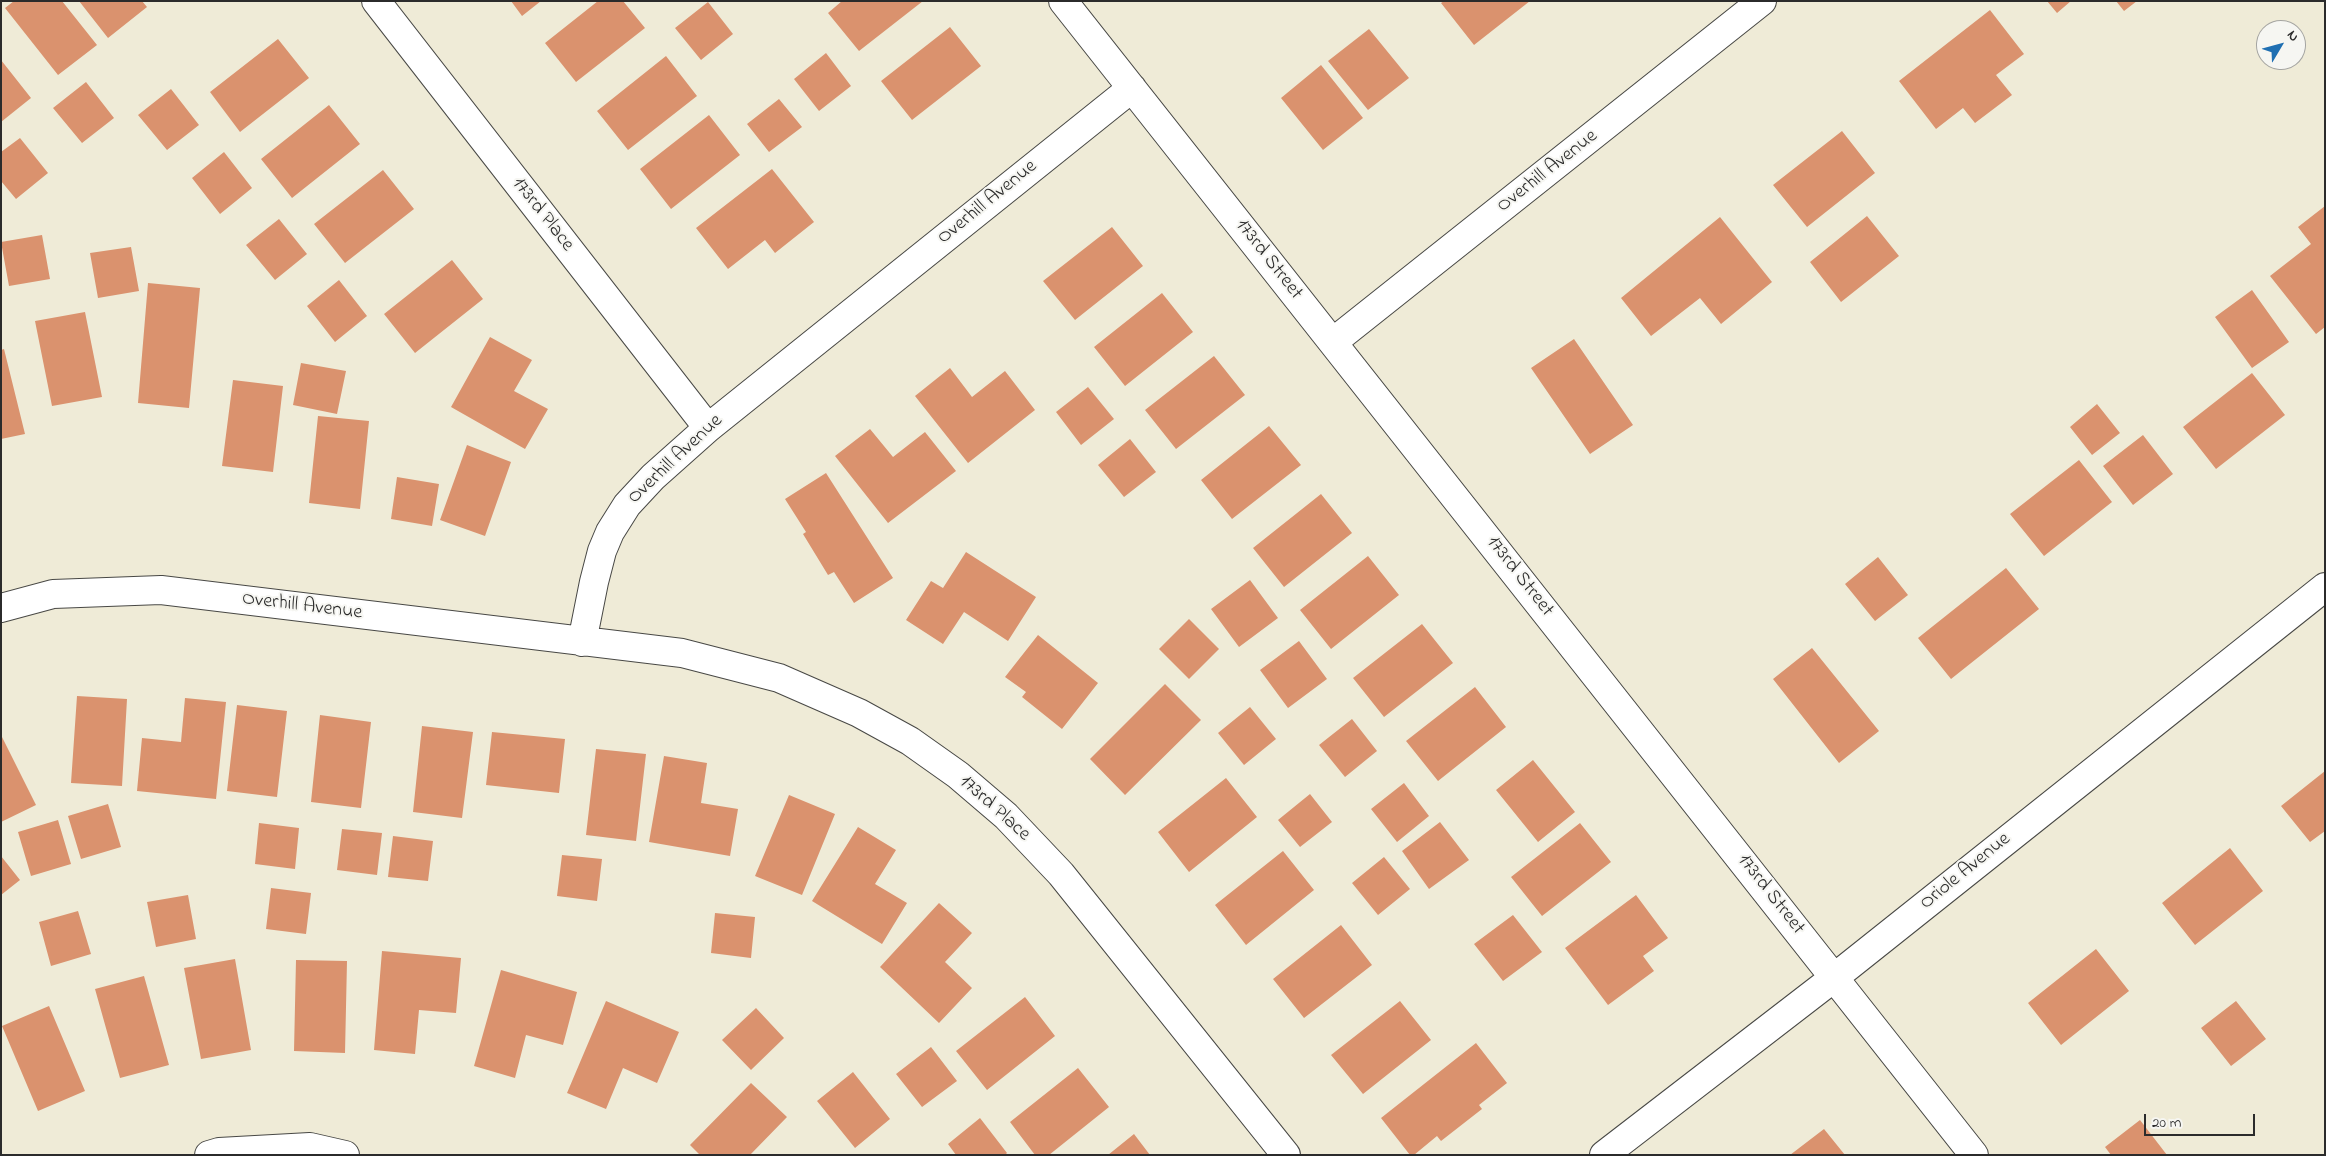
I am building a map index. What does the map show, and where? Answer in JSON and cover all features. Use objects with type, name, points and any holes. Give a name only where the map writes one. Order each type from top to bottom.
[{"type":"street","name":"173rd Place","points":[[376,1],[708,428]]},
{"type":"street","name":"173rd Street","points":[[1063,1],[1974,1155]]},
{"type":"street","name":"Overhill Avenue","points":[[1333,342],[1762,1]]},
{"type":"street","name":"Overhill Avenue","points":[[1,608],[53,594],[160,590],[582,642],[602,551],[610,532],[633,498],[708,428],[1132,88]]},
{"type":"street","name":"Oriole Avenue","points":[[1604,1155],[1835,977],[2325,587]]},
{"type":"street","name":"173rd Place","points":[[582,642],[682,653],[779,678],[859,713],[910,741],[950,770],[1006,816],[1061,874],[1286,1155]]},
{"type":"street","points":[[209,1155],[219,1152],[310,1147],[345,1155]]},
{"type":"building","points":[[14,1],[62,1],[97,45],[58,75],[5,8]]},
{"type":"building","points":[[79,1],[142,1],[147,7],[108,38]]},
{"type":"building","points":[[511,1],[541,1],[522,16]]},
{"type":"building","points":[[598,1],[623,1],[645,28],[576,82],[545,43]]},
{"type":"building","points":[[842,1],[923,1],[859,51],[828,13]]},
{"type":"building","points":[[1444,1],[1530,1],[1474,45],[1441,3]]},
{"type":"building","points":[[2047,1],[2071,1],[2057,13]]},
{"type":"building","points":[[2116,1],[2137,1],[2124,11]]},
{"type":"building","points":[[708,2],[733,34],[701,60],[675,28]]},
{"type":"building","points":[[1990,10],[2024,54],[1996,75],[2012,95],[1975,123],[1963,108],[1936,129],[1899,81]]},
{"type":"building","points":[[950,27],[981,66],[912,120],[881,81]]},
{"type":"building","points":[[1369,29],[1409,78],[1368,110],[1328,61]]},
{"type":"building","points":[[278,39],[309,78],[240,132],[210,92]]},
{"type":"building","points":[[826,53],[851,86],[819,111],[794,79]]},
{"type":"building","points":[[666,56],[697,96],[628,150],[597,111]]},
{"type":"building","points":[[1,60],[31,98],[1,122]]},
{"type":"building","points":[[1321,65],[1363,118],[1323,150],[1281,98]]},
{"type":"building","points":[[86,82],[114,118],[82,143],[53,108]]},
{"type":"building","points":[[171,89],[199,125],[167,150],[138,115]]},
{"type":"building","points":[[779,99],[802,127],[769,152],[747,124]]},
{"type":"building","points":[[329,105],[360,144],[292,198],[261,159]]},
{"type":"building","points":[[709,115],[740,155],[671,209],[640,169]]},
{"type":"building","points":[[1842,131],[1875,173],[1807,227],[1773,185]]},
{"type":"building","points":[[20,138],[48,173],[16,199],[1,181],[1,152]]},
{"type":"building","points":[[224,152],[252,188],[220,214],[192,178]]},
{"type":"building","points":[[772,169],[814,222],[775,253],[765,240],[728,269],[696,228]]},
{"type":"building","points":[[383,170],[414,209],[345,263],[314,224]]},
{"type":"building","points":[[2325,206],[2325,327],[2316,334],[2270,276],[2311,244],[2298,227]]},
{"type":"building","points":[[1867,216],[1899,256],[1841,302],[1810,262]]},
{"type":"building","points":[[1720,217],[1772,282],[1721,324],[1700,298],[1651,336],[1621,298]]},
{"type":"building","points":[[279,219],[307,254],[275,280],[246,245]]},
{"type":"building","points":[[1112,227],[1143,266],[1075,320],[1043,281]]},
{"type":"building","points":[[42,235],[50,279],[9,286],[1,242]]},
{"type":"building","points":[[131,247],[139,291],[98,298],[90,253]]},
{"type":"building","points":[[452,260],[483,299],[415,353],[384,314]]},
{"type":"building","points":[[339,280],[367,316],[335,342],[307,306]]},
{"type":"building","points":[[148,283],[200,288],[189,408],[138,403]]},
{"type":"building","points":[[2252,290],[2289,342],[2252,368],[2215,317]]},
{"type":"building","points":[[1162,293],[1193,332],[1125,386],[1094,347]]},
{"type":"building","points":[[85,312],[102,397],[52,406],[35,321]]},
{"type":"building","points":[[490,337],[532,360],[514,391],[548,409],[525,449],[451,407]]},
{"type":"building","points":[[1574,339],[1633,425],[1590,454],[1531,368]]},
{"type":"building","points":[[4,349],[25,434],[1,439],[1,350]]},
{"type":"building","points":[[1214,356],[1245,395],[1176,449],[1145,410]]},
{"type":"building","points":[[301,363],[346,371],[337,414],[293,405]]},
{"type":"building","points":[[950,368],[972,397],[1005,371],[1035,410],[968,463],[915,396]]},
{"type":"building","points":[[2252,373],[2285,415],[2216,469],[2183,427]]},
{"type":"building","points":[[233,380],[283,386],[273,472],[222,466]]},
{"type":"building","points":[[1088,387],[1114,419],[1081,445],[1056,412]]},
{"type":"building","points":[[2097,404],[2120,433],[2092,455],[2070,427]]},
{"type":"building","points":[[318,416],[369,421],[360,509],[309,503]]},
{"type":"building","points":[[1269,426],[1301,465],[1232,519],[1201,480]]},
{"type":"building","points":[[870,429],[893,457],[925,432],[956,471],[888,523],[835,456]]},
{"type":"building","points":[[2143,435],[2173,474],[2133,505],[2103,466]]},
{"type":"building","points":[[1130,439],[1156,472],[1124,497],[1098,465]]},
{"type":"building","points":[[467,445],[511,462],[485,536],[440,520]]},
{"type":"building","points":[[2079,460],[2112,502],[2044,556],[2010,514]]},
{"type":"building","points":[[826,473],[893,578],[854,603],[834,572],[828,575],[803,534],[806,532],[785,499]]},
{"type":"building","points":[[397,477],[439,484],[432,526],[391,519]]},
{"type":"building","points":[[1321,494],[1352,533],[1284,587],[1253,548]]},
{"type":"building","points":[[966,552],[1036,597],[1008,641],[964,612],[943,644],[906,620],[931,581],[943,588]]},
{"type":"building","points":[[1368,556],[1399,595],[1331,649],[1300,610]]},
{"type":"building","points":[[1878,557],[1908,595],[1875,621],[1845,584]]},
{"type":"building","points":[[2006,568],[2039,609],[1951,679],[1918,638]]},
{"type":"building","points":[[1250,580],[1278,618],[1239,647],[1211,609]]},
{"type":"building","points":[[1189,619],[1219,649],[1189,679],[1159,649]]},
{"type":"building","points":[[1422,624],[1453,663],[1384,717],[1353,678]]},
{"type":"building","points":[[1038,635],[1098,683],[1062,729],[1022,697],[1026,692],[1005,677]]},
{"type":"building","points":[[1299,641],[1327,679],[1288,708],[1260,670]]},
{"type":"building","points":[[1812,648],[1879,731],[1839,763],[1773,679]]},
{"type":"building","points":[[1165,684],[1201,720],[1125,795],[1090,759]]},
{"type":"building","points":[[1475,687],[1506,727],[1438,781],[1406,741]]},
{"type":"building","points":[[77,696],[127,699],[122,786],[71,783]]},
{"type":"building","points":[[185,698],[226,702],[216,799],[137,791],[142,738],[181,742]]},
{"type":"building","points":[[237,705],[287,711],[277,797],[227,791]]},
{"type":"building","points":[[1250,707],[1276,739],[1244,765],[1218,733]]},
{"type":"building","points":[[320,715],[371,722],[361,808],[311,802]]},
{"type":"building","points":[[1352,719],[1377,751],[1345,777],[1319,745]]},
{"type":"building","points":[[422,726],[473,732],[462,818],[413,812]]},
{"type":"building","points":[[492,732],[565,739],[559,793],[486,785]]},
{"type":"building","points":[[1,735],[36,805],[1,822]]},
{"type":"building","points":[[596,749],[646,754],[636,841],[586,835]]},
{"type":"building","points":[[664,756],[707,763],[701,803],[738,809],[730,856],[649,842]]},
{"type":"building","points":[[1533,760],[1575,812],[1538,842],[1496,790]]},
{"type":"building","points":[[2325,771],[2325,831],[2310,842],[2281,806]]},
{"type":"building","points":[[1226,778],[1257,817],[1189,872],[1158,832]]},
{"type":"building","points":[[1404,783],[1429,816],[1397,842],[1371,809]]},
{"type":"building","points":[[1310,794],[1332,822],[1300,847],[1278,820]]},
{"type":"building","points":[[789,795],[835,814],[802,895],[755,876]]},
{"type":"building","points":[[108,804],[121,847],[81,859],[68,816]]},
{"type":"building","points":[[58,820],[71,864],[31,876],[18,832]]},
{"type":"building","points":[[1440,822],[1469,860],[1429,889],[1402,851]]},
{"type":"building","points":[[259,823],[299,828],[295,869],[255,864]]},
{"type":"building","points":[[1580,823],[1611,862],[1542,916],[1511,877]]},
{"type":"building","points":[[858,827],[896,850],[875,884],[907,903],[882,944],[812,901]]},
{"type":"building","points":[[342,829],[382,833],[377,875],[337,870]]},
{"type":"building","points":[[393,836],[433,841],[428,881],[388,877]]},
{"type":"building","points":[[2230,848],[2263,891],[2195,945],[2162,903]]},
{"type":"building","points":[[1283,851],[1314,890],[1246,945],[1215,905]]},
{"type":"building","points":[[562,855],[602,859],[597,901],[557,896]]},
{"type":"building","points":[[1,856],[20,880],[1,895]]},
{"type":"building","points":[[1384,857],[1410,889],[1378,915],[1352,883]]},
{"type":"building","points":[[271,888],[311,893],[306,934],[266,929]]},
{"type":"building","points":[[188,895],[196,939],[156,947],[147,902]]},
{"type":"building","points":[[1636,895],[1668,938],[1643,956],[1654,971],[1608,1005],[1565,948]]},
{"type":"building","points":[[939,903],[972,933],[945,962],[972,988],[939,1023],[880,967]]},
{"type":"building","points":[[78,911],[91,954],[51,966],[39,922]]},
{"type":"building","points":[[715,913],[755,917],[751,958],[711,953]]},
{"type":"building","points":[[1513,915],[1542,952],[1503,981],[1474,944]]},
{"type":"building","points":[[1341,925],[1372,965],[1304,1018],[1273,979]]},
{"type":"building","points":[[2096,949],[2129,991],[2061,1045],[2028,1003]]},
{"type":"building","points":[[382,951],[461,958],[456,1013],[419,1010],[415,1054],[374,1050]]},
{"type":"building","points":[[235,959],[251,1050],[201,1059],[184,968]]},
{"type":"building","points":[[296,960],[347,961],[345,1053],[294,1051]]},
{"type":"building","points":[[501,970],[577,992],[563,1045],[526,1035],[515,1078],[474,1066]]},
{"type":"building","points":[[144,976],[169,1065],[120,1078],[95,989]]},
{"type":"building","points":[[1025,997],[1055,1036],[987,1090],[956,1051]]},
{"type":"building","points":[[606,1001],[679,1032],[657,1083],[623,1068],[606,1109],[567,1093]]},
{"type":"building","points":[[1400,1001],[1431,1040],[1363,1094],[1331,1055]]},
{"type":"building","points":[[2236,1001],[2266,1039],[2231,1066],[2201,1028]]},
{"type":"building","points":[[49,1006],[85,1091],[38,1111],[2,1026]]},
{"type":"building","points":[[756,1008],[784,1038],[751,1070],[722,1040]]},
{"type":"building","points":[[1476,1043],[1507,1083],[1479,1105],[1482,1109],[1441,1141],[1437,1136],[1414,1155],[1410,1155],[1381,1118]]},
{"type":"building","points":[[931,1047],[957,1081],[922,1107],[896,1074]]},
{"type":"building","points":[[1078,1068],[1109,1107],[1049,1155],[1035,1155],[1010,1122]]},
{"type":"building","points":[[853,1072],[890,1119],[855,1148],[817,1101]]},
{"type":"building","points":[[751,1083],[787,1117],[750,1155],[700,1155],[690,1145]]},
{"type":"building","points":[[980,1118],[1007,1153],[1005,1155],[956,1155],[948,1144]]},
{"type":"building","points":[[2140,1120],[2167,1155],[2111,1155],[2105,1147]]},
{"type":"building","points":[[1824,1129],[1845,1155],[1790,1155]]},
{"type":"building","points":[[1134,1134],[1150,1155],[1108,1155]]}]
